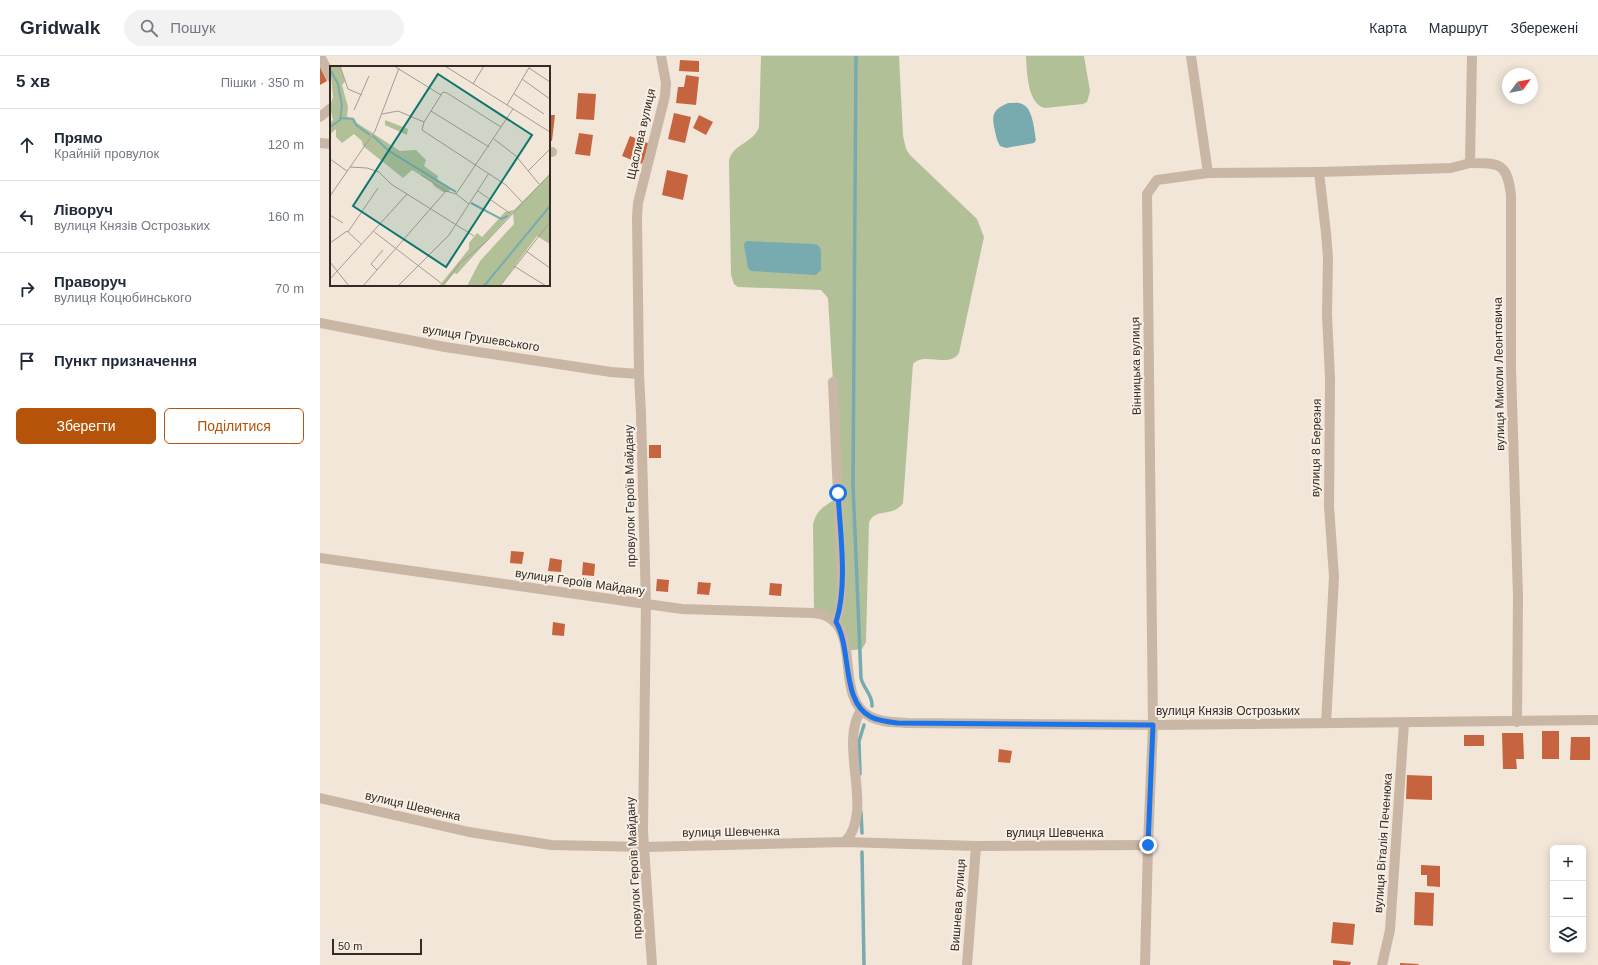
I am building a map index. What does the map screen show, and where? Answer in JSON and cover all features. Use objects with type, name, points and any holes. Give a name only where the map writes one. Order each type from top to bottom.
[{"type":"street","points":[[320,56],[330,76]]},
{"type":"street","name":"Щаслива вулиця","points":[[637,217],[638,203],[665,96],[666,84],[661,56]]},
{"type":"street","points":[[1191,56],[1208,173]]},
{"type":"street","points":[[1470,163],[1472,56]]},
{"type":"street","points":[[320,117],[330,109]]},
{"type":"street","name":"Вінницька вулиця","points":[[1145,965],[1153,725],[1147,194],[1156,180],[1208,173],[1319,172],[1451,168],[1470,163]]},
{"type":"street","name":"вулиця Миколи Леонтовича","points":[[1470,163],[1492,163],[1500,165],[1506,173],[1511,195],[1511,369],[1518,596],[1517,722]]},
{"type":"street","name":"вулиця 8 Березня","points":[[1319,172],[1328,258],[1330,379],[1329,506],[1334,577],[1326,723]]},
{"type":"street","name":"провулок Героїв Майдану","points":[[637,217],[639,374],[646,605],[643,831],[652,965]]},
{"type":"street","name":"вулиця Грушевського","points":[[320,323],[445,347],[611,372],[639,374]]},
{"type":"street","points":[[833,382],[842,584],[840,610],[836,622],[841,632],[844,644],[852,695],[861,710],[857,716],[854,726],[857,800],[856,821],[852,834],[845,842]]},
{"type":"street","name":"вулиця Героїв Майдану","points":[[320,558],[646,605],[682,609],[814,613],[826,615],[836,622]]},
{"type":"street","name":"вулиця Князів Острозьких","points":[[861,710],[875,719],[898,723],[1153,725],[1598,720]]},
{"type":"street","name":"вулиця Віталія Печенюка","points":[[1382,965],[1390,930],[1404,723]]},
{"type":"street","name":"вулиця Шевченка","points":[[320,798],[469,832],[551,845],[645,847],[845,842],[976,846],[1148,845]]},
{"type":"street","name":"Вишнева вулиця","points":[[967,965],[976,846]]},
{"type":"green space","points":[[761,56],[899,56],[903,136],[906,149],[910,155],[977,219],[984,237],[959,353],[955,358],[949,360],[923,359],[918,360],[913,364],[903,503],[899,508],[875,515],[871,518],[869,523],[866,642],[862,649],[845,651],[841,631],[814,613],[813,524],[816,515],[820,510],[834,500],[833,382],[828,298],[821,290],[738,287],[734,284],[731,275],[729,161],[734,151],[753,137],[759,127]]},
{"type":"green space","points":[[1026,56],[1084,56],[1090,91],[1087,102],[1083,104],[1045,108],[1039,105],[1031,94]]},
{"type":"water","points":[[1008,103],[1020,103],[1026,106],[1029,110],[1035,130],[1036,140],[1034,143],[1006,148],[1000,146],[997,140],[993,117],[996,110]]},
{"type":"water","points":[[745,242],[815,244],[819,246],[821,250],[821,270],[816,275],[751,271],[748,268],[744,245]]},
{"type":"building","points":[[680,60],[699,61],[699,72],[679,71]]},
{"type":"building","points":[[320,67],[327,81],[320,85]]},
{"type":"building","points":[[686,75],[699,77],[696,105],[676,103],[678,87],[684,87]]},
{"type":"building","points":[[578,93],[596,94],[594,120],[576,119]]},
{"type":"building","points":[[674,113],[691,117],[685,143],[668,139]]},
{"type":"building","points":[[550,115],[555,115],[552,141],[550,140]]},
{"type":"building","points":[[699,115],[713,122],[706,135],[693,128]]},
{"type":"building","points":[[579,133],[593,135],[590,156],[575,154]]},
{"type":"building","points":[[630,136],[650,144],[642,164],[622,156]]},
{"type":"building","points":[[667,170],[688,175],[683,200],[662,195]]},
{"type":"building","points":[[649,445],[661,445],[661,458],[649,458]]},
{"type":"building","points":[[511,551],[524,552],[522,564],[510,563]]},
{"type":"building","points":[[550,558],[562,560],[561,572],[548,571]]},
{"type":"building","points":[[583,562],[595,564],[594,576],[582,575]]},
{"type":"building","points":[[657,579],[669,580],[668,592],[656,591]]},
{"type":"building","points":[[698,582],[711,583],[709,595],[697,594]]},
{"type":"building","points":[[770,583],[782,584],[781,596],[769,595]]},
{"type":"building","points":[[553,622],[565,624],[564,636],[552,635]]},
{"type":"building","points":[[1542,731],[1559,731],[1559,759],[1542,759]]},
{"type":"building","points":[[1502,733],[1523,733],[1524,759],[1516,759],[1517,769],[1503,769]]},
{"type":"building","points":[[1464,735],[1484,735],[1484,746],[1464,746]]},
{"type":"building","points":[[1571,737],[1590,737],[1590,760],[1570,760]]},
{"type":"building","points":[[999,749],[1012,751],[1010,763],[998,762]]},
{"type":"building","points":[[1407,775],[1432,776],[1432,800],[1406,799]]},
{"type":"building","points":[[1421,865],[1440,866],[1440,887],[1427,886],[1427,875],[1421,875]]},
{"type":"building","points":[[1415,892],[1434,893],[1433,926],[1414,925]]},
{"type":"building","points":[[1333,922],[1355,924],[1353,945],[1331,943]]},
{"type":"building","points":[[1333,960],[1351,962],[1350,965],[1333,965]]},
{"type":"building","points":[[1400,963],[1419,964],[1400,965]]},
{"type":"waterway","points":[[856,56],[853,485],[861,678],[871,698],[872,706]]},
{"type":"waterway","points":[[860,774],[859,741],[864,725]]},
{"type":"waterway","points":[[861,812],[862,833]]},
{"type":"waterway","points":[[862,852],[864,965]]},
{"type":"route","points":[[838,493],[842,584],[840,610],[836,622],[841,632],[844,644],[852,695],[861,710],[875,719],[898,723],[1153,725],[1148,845]]}]
